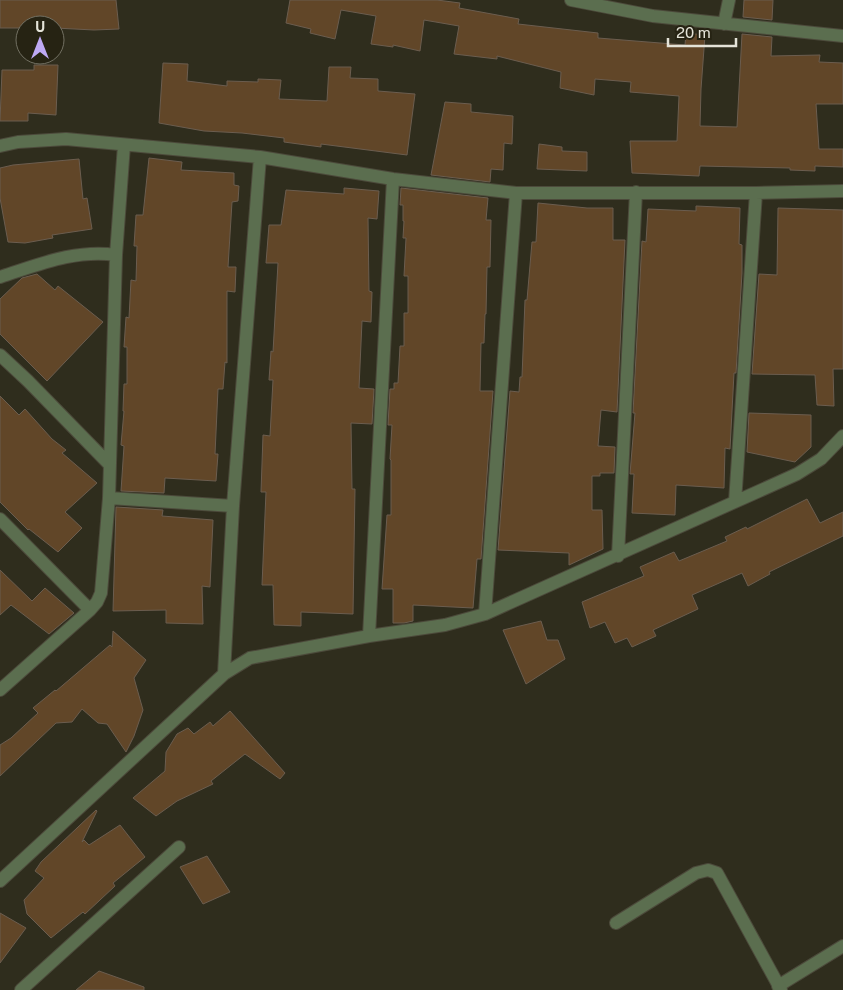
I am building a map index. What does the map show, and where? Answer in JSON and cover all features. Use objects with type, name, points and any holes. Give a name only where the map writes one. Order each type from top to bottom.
[{"type":"street","points":[[571,0],[653,16],[843,36]]},
{"type":"street","points":[[724,24],[729,0]]},
{"type":"street","points":[[0,146],[18,142],[66,140],[260,157],[393,179],[516,193],[843,191]]},
{"type":"street","points":[[0,690],[90,610],[97,602],[101,593],[109,498],[116,255],[124,145]]},
{"type":"street","points":[[224,674],[234,506],[260,157]]},
{"type":"street","points":[[369,636],[393,179]]},
{"type":"street","points":[[618,556],[636,192]]},
{"type":"street","points":[[485,614],[516,193]]},
{"type":"street","points":[[735,502],[756,193]]},
{"type":"street","points":[[0,277],[78,254],[100,253],[116,255]]},
{"type":"street","points":[[0,355],[110,465]]},
{"type":"street","points":[[0,880],[224,674],[250,658],[369,636],[445,625],[485,614],[618,556],[797,474],[822,460],[843,436]]},
{"type":"street","points":[[109,498],[234,506]]},
{"type":"street","points":[[0,519],[90,610]]},
{"type":"street","points":[[21,990],[179,848]]},
{"type":"street","points":[[616,923],[696,873],[708,870],[717,873],[779,988],[843,946]]},
{"type":"building","points":[[0,0],[116,0],[119,29],[65,29],[65,15],[15,15],[15,28],[0,28]]},
{"type":"building","points":[[290,0],[437,0],[460,3],[459,8],[519,19],[518,24],[598,33],[598,38],[685,45],[686,33],[705,35],[700,126],[737,127],[742,34],[772,37],[771,56],[820,55],[819,62],[843,63],[843,104],[816,104],[819,149],[843,149],[843,167],[815,166],[815,171],[790,170],[790,168],[700,166],[699,176],[632,173],[630,141],[677,141],[679,96],[630,92],[631,82],[595,79],[594,95],[560,88],[561,72],[497,56],[497,59],[454,54],[459,26],[424,20],[420,51],[393,45],[393,47],[371,44],[376,16],[341,10],[335,39],[310,33],[311,29],[286,23]]},
{"type":"building","points":[[744,0],[773,0],[772,20],[743,17]]},
{"type":"building","points":[[163,63],[188,64],[187,81],[227,86],[227,81],[258,82],[258,79],[281,80],[279,99],[327,101],[329,67],[351,67],[350,78],[378,79],[378,91],[415,94],[407,155],[321,144],[321,147],[284,142],[284,138],[204,131],[159,123]]},
{"type":"building","points":[[34,65],[58,65],[56,115],[28,113],[28,121],[0,121],[2,70],[34,70]]},
{"type":"building","points":[[445,102],[471,104],[471,112],[513,116],[512,144],[504,143],[503,170],[491,169],[490,182],[431,175]]},
{"type":"building","points":[[539,144],[562,147],[562,151],[587,152],[587,171],[537,169]]},
{"type":"building","points":[[149,158],[182,162],[181,170],[234,173],[234,185],[239,186],[238,201],[232,202],[228,267],[236,267],[235,292],[227,291],[227,363],[225,362],[223,389],[218,389],[215,454],[218,454],[216,481],[165,478],[164,493],[121,491],[124,446],[121,445],[124,384],[127,384],[127,347],[124,347],[126,317],[129,318],[131,280],[136,281],[137,246],[134,246],[136,215],[143,215]]},
{"type":"building","points":[[79,159],[83,199],[87,198],[92,229],[52,235],[53,238],[25,243],[8,242],[0,198],[0,168],[13,165]]},
{"type":"building","points":[[344,188],[379,191],[377,219],[368,218],[369,291],[372,292],[371,322],[362,321],[359,388],[374,389],[372,424],[351,423],[352,489],[355,489],[353,614],[301,612],[301,626],[274,625],[273,585],[262,585],[266,492],[261,492],[263,435],[270,436],[273,380],[269,380],[271,351],[273,352],[278,263],[266,263],[269,225],[281,225],[286,190],[344,194]]},
{"type":"building","points":[[401,188],[488,198],[486,220],[491,220],[490,267],[487,267],[484,343],[481,343],[480,391],[493,391],[481,559],[477,559],[473,608],[413,605],[413,621],[393,623],[393,589],[382,589],[387,515],[391,515],[390,459],[392,425],[388,425],[390,389],[394,389],[394,383],[398,383],[400,346],[404,346],[404,313],[408,313],[408,276],[404,276],[406,238],[403,238],[403,205],[400,205]]},
{"type":"building","points":[[538,203],[587,208],[613,208],[613,240],[625,240],[617,412],[601,410],[598,446],[615,447],[614,473],[600,473],[600,476],[592,476],[592,510],[602,510],[603,549],[569,565],[569,553],[498,550],[510,391],[519,392],[520,377],[522,377],[525,300],[527,300],[532,242],[536,242]]},
{"type":"building","points":[[696,206],[740,208],[739,244],[742,245],[742,273],[730,449],[725,448],[724,488],[676,485],[675,515],[632,513],[634,474],[630,474],[635,413],[633,413],[642,241],[646,242],[648,209],[696,211]]},
{"type":"building","points":[[778,208],[843,210],[843,369],[833,369],[834,406],[817,405],[815,375],[752,374],[759,274],[777,275]]},
{"type":"building","points":[[37,274],[55,290],[58,286],[103,322],[47,381],[0,334],[0,299],[22,278]]},
{"type":"building","points":[[0,396],[19,415],[25,409],[52,439],[66,450],[62,453],[97,483],[65,512],[82,528],[58,552],[28,530],[0,502]]},
{"type":"building","points":[[749,413],[811,415],[811,447],[795,462],[747,452]]},
{"type":"building","points":[[807,499],[820,523],[843,512],[843,536],[769,572],[770,574],[748,586],[742,573],[692,595],[698,609],[653,630],[656,636],[632,647],[627,638],[615,643],[605,622],[590,628],[582,602],[644,576],[640,567],[674,552],[679,561],[727,541],[725,537],[746,527],[747,529]]},
{"type":"building","points":[[116,507],[163,510],[162,516],[213,520],[210,587],[202,586],[203,624],[166,623],[166,610],[113,611]]},
{"type":"building","points":[[0,570],[32,601],[45,588],[74,613],[49,634],[11,605],[0,615]]},
{"type":"building","points":[[541,621],[547,640],[558,640],[565,659],[526,684],[503,630]]},
{"type":"building","points":[[113,631],[146,660],[134,678],[143,710],[126,752],[107,724],[98,723],[82,709],[72,722],[56,723],[0,776],[0,745],[11,738],[38,713],[33,708],[110,645],[112,647]]},
{"type":"building","points":[[230,711],[285,773],[280,779],[245,754],[211,781],[213,784],[177,801],[156,816],[133,798],[165,771],[166,752],[177,734],[188,728],[194,734],[210,722],[213,726]]},
{"type":"building","points":[[96,810],[82,842],[84,840],[89,845],[120,825],[145,857],[113,883],[115,886],[85,914],[83,912],[51,938],[27,914],[24,900],[44,878],[35,871],[41,862]]},
{"type":"building","points":[[207,856],[230,892],[203,904],[180,867]]},
{"type":"building","points":[[0,913],[26,928],[0,963]]},
{"type":"building","points":[[99,971],[144,987],[144,990],[76,990]]}]
